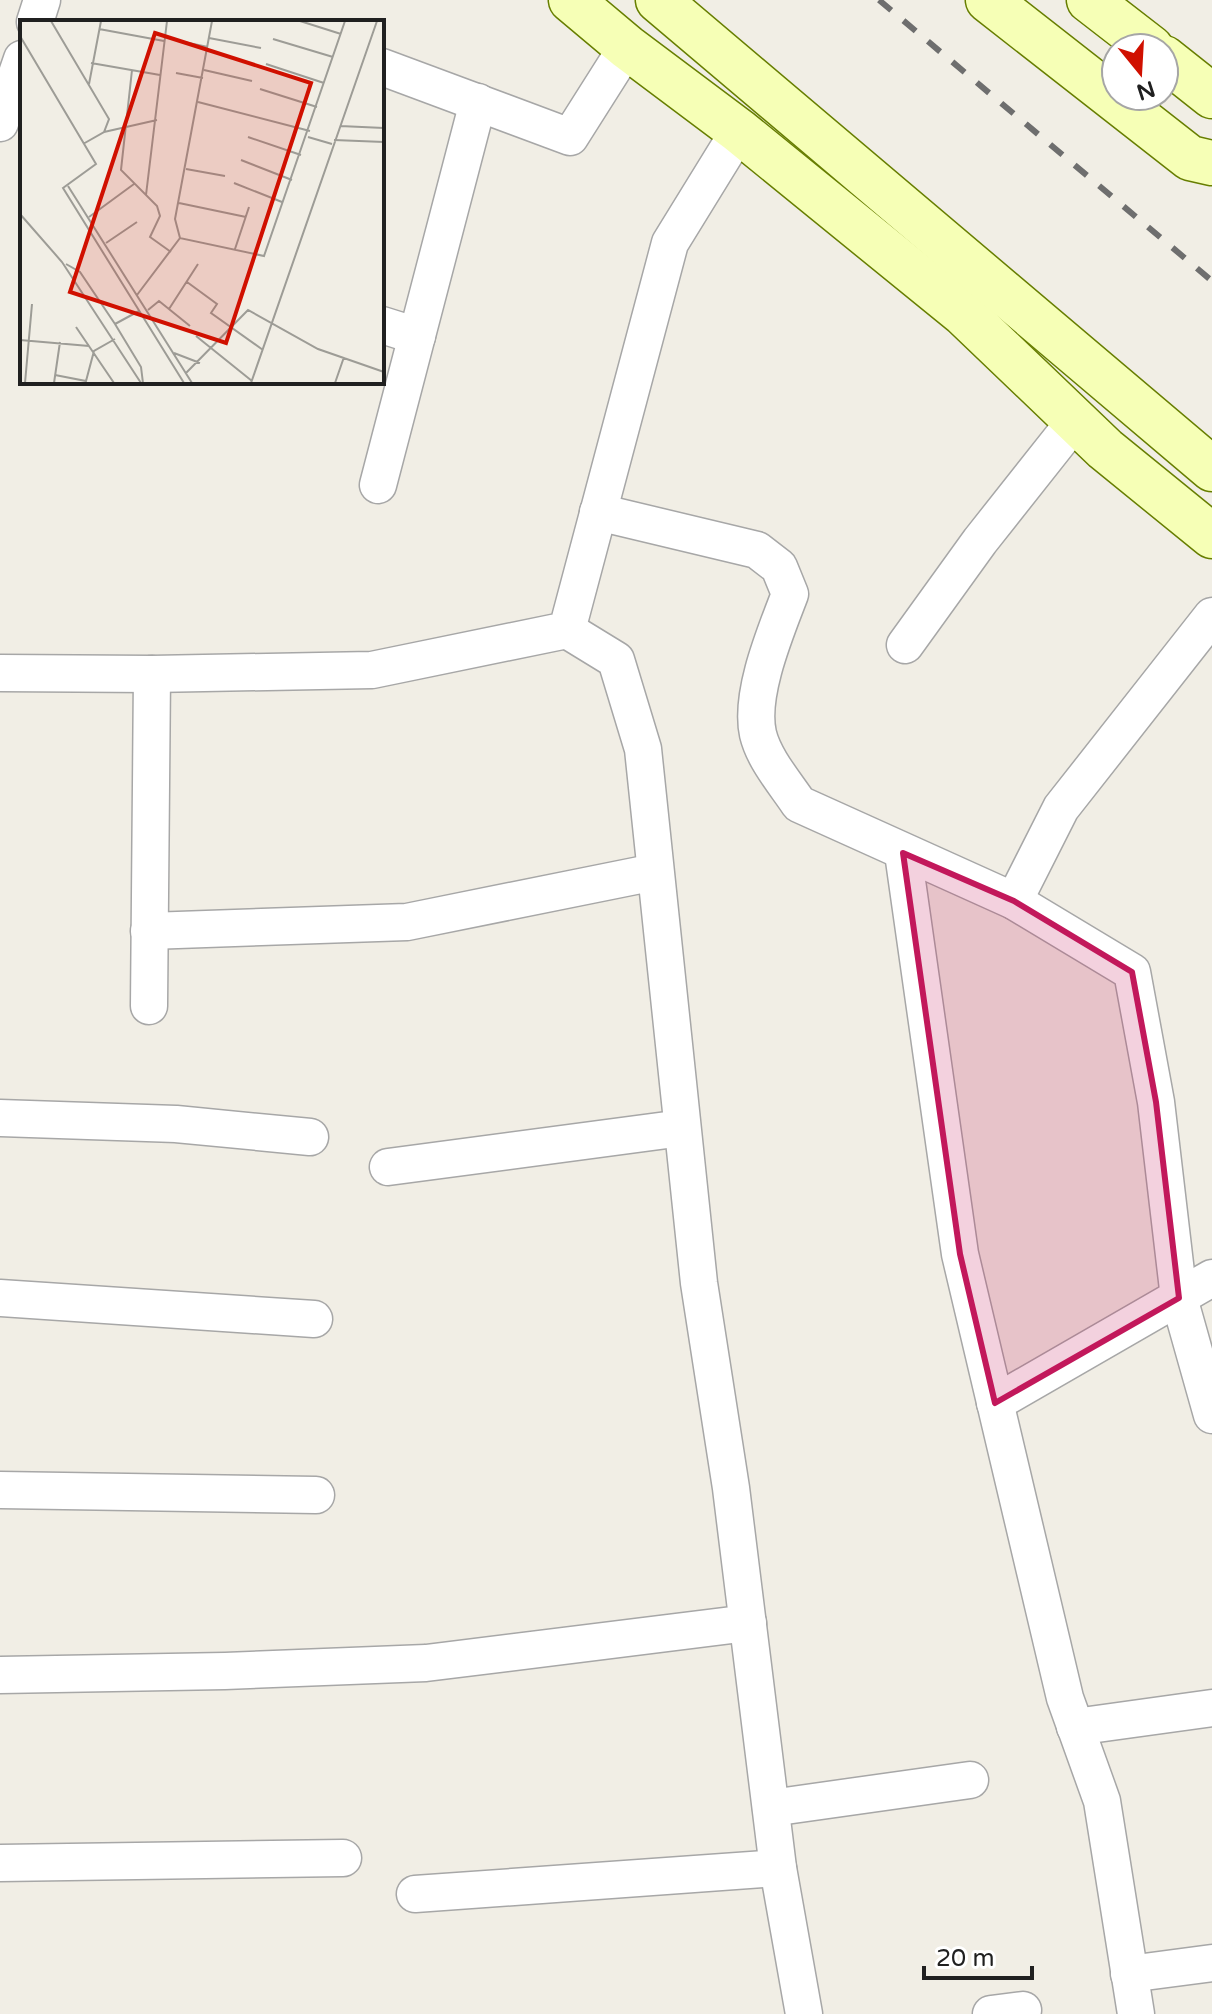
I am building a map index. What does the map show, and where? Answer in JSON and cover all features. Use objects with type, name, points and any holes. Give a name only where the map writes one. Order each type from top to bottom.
[{"type":"street","points":[[36,20],[42,0]]},
{"type":"street","points":[[571,0],[627,47],[739,131],[964,314],[1105,449],[1212,536]]},
{"type":"street","points":[[988,0],[1190,158],[1212,163]]},
{"type":"street","points":[[1089,0],[1130,32]]},
{"type":"street","points":[[685,8],[1212,469]]},
{"type":"street","points":[[384,68],[570,137],[627,47]]},
{"type":"street","points":[[7,115],[20,66]]},
{"type":"street","points":[[1180,71],[1212,96]]},
{"type":"street","points":[[378,485],[478,102]]},
{"type":"street","points":[[567,630],[670,243],[739,131]]},
{"type":"street","points":[[384,326],[417,336]]},
{"type":"street","points":[[905,645],[980,541],[1075,421]]},
{"type":"street","points":[[598,512],[757,550],[779,567],[790,594],[769,649],[756,709],[758,735],[777,772],[799,804],[1014,901],[1132,972],[1156,1102],[1179,1298],[1212,1415]]},
{"type":"street","points":[[1014,901],[1061,808],[1212,616]]},
{"type":"street","points":[[0,673],[372,670],[567,630],[616,660],[643,749],[699,1283],[731,1488],[778,1868],[804,2014]]},
{"type":"street","points":[[149,1006],[152,674]]},
{"type":"street","points":[[903,853],[960,1254],[1065,1698],[1102,1801],[1136,2014]]},
{"type":"street","points":[[149,931],[407,922],[655,872]]},
{"type":"street","points":[[0,1118],[176,1124],[310,1137]]},
{"type":"street","points":[[388,1167],[682,1128]]},
{"type":"street","points":[[995,1403],[1212,1278]]},
{"type":"street","points":[[0,1298],[314,1319]]},
{"type":"street","points":[[0,1490],[316,1495]]},
{"type":"street","points":[[0,1675],[426,1663],[748,1623]]},
{"type":"street","points":[[1075,1727],[1212,1708]]},
{"type":"street","points":[[771,1808],[970,1780]]},
{"type":"street","points":[[0,1863],[343,1858]]},
{"type":"street","points":[[415,1894],[778,1868]]},
{"type":"street","points":[[1129,1974],[1212,1963]]},
{"type":"highlighted area","points":[[903,853],[1014,901],[1132,972],[1156,1102],[1179,1298],[995,1403],[960,1254]]},
{"type":"railway","points":[[879,0],[1212,281]]}]
